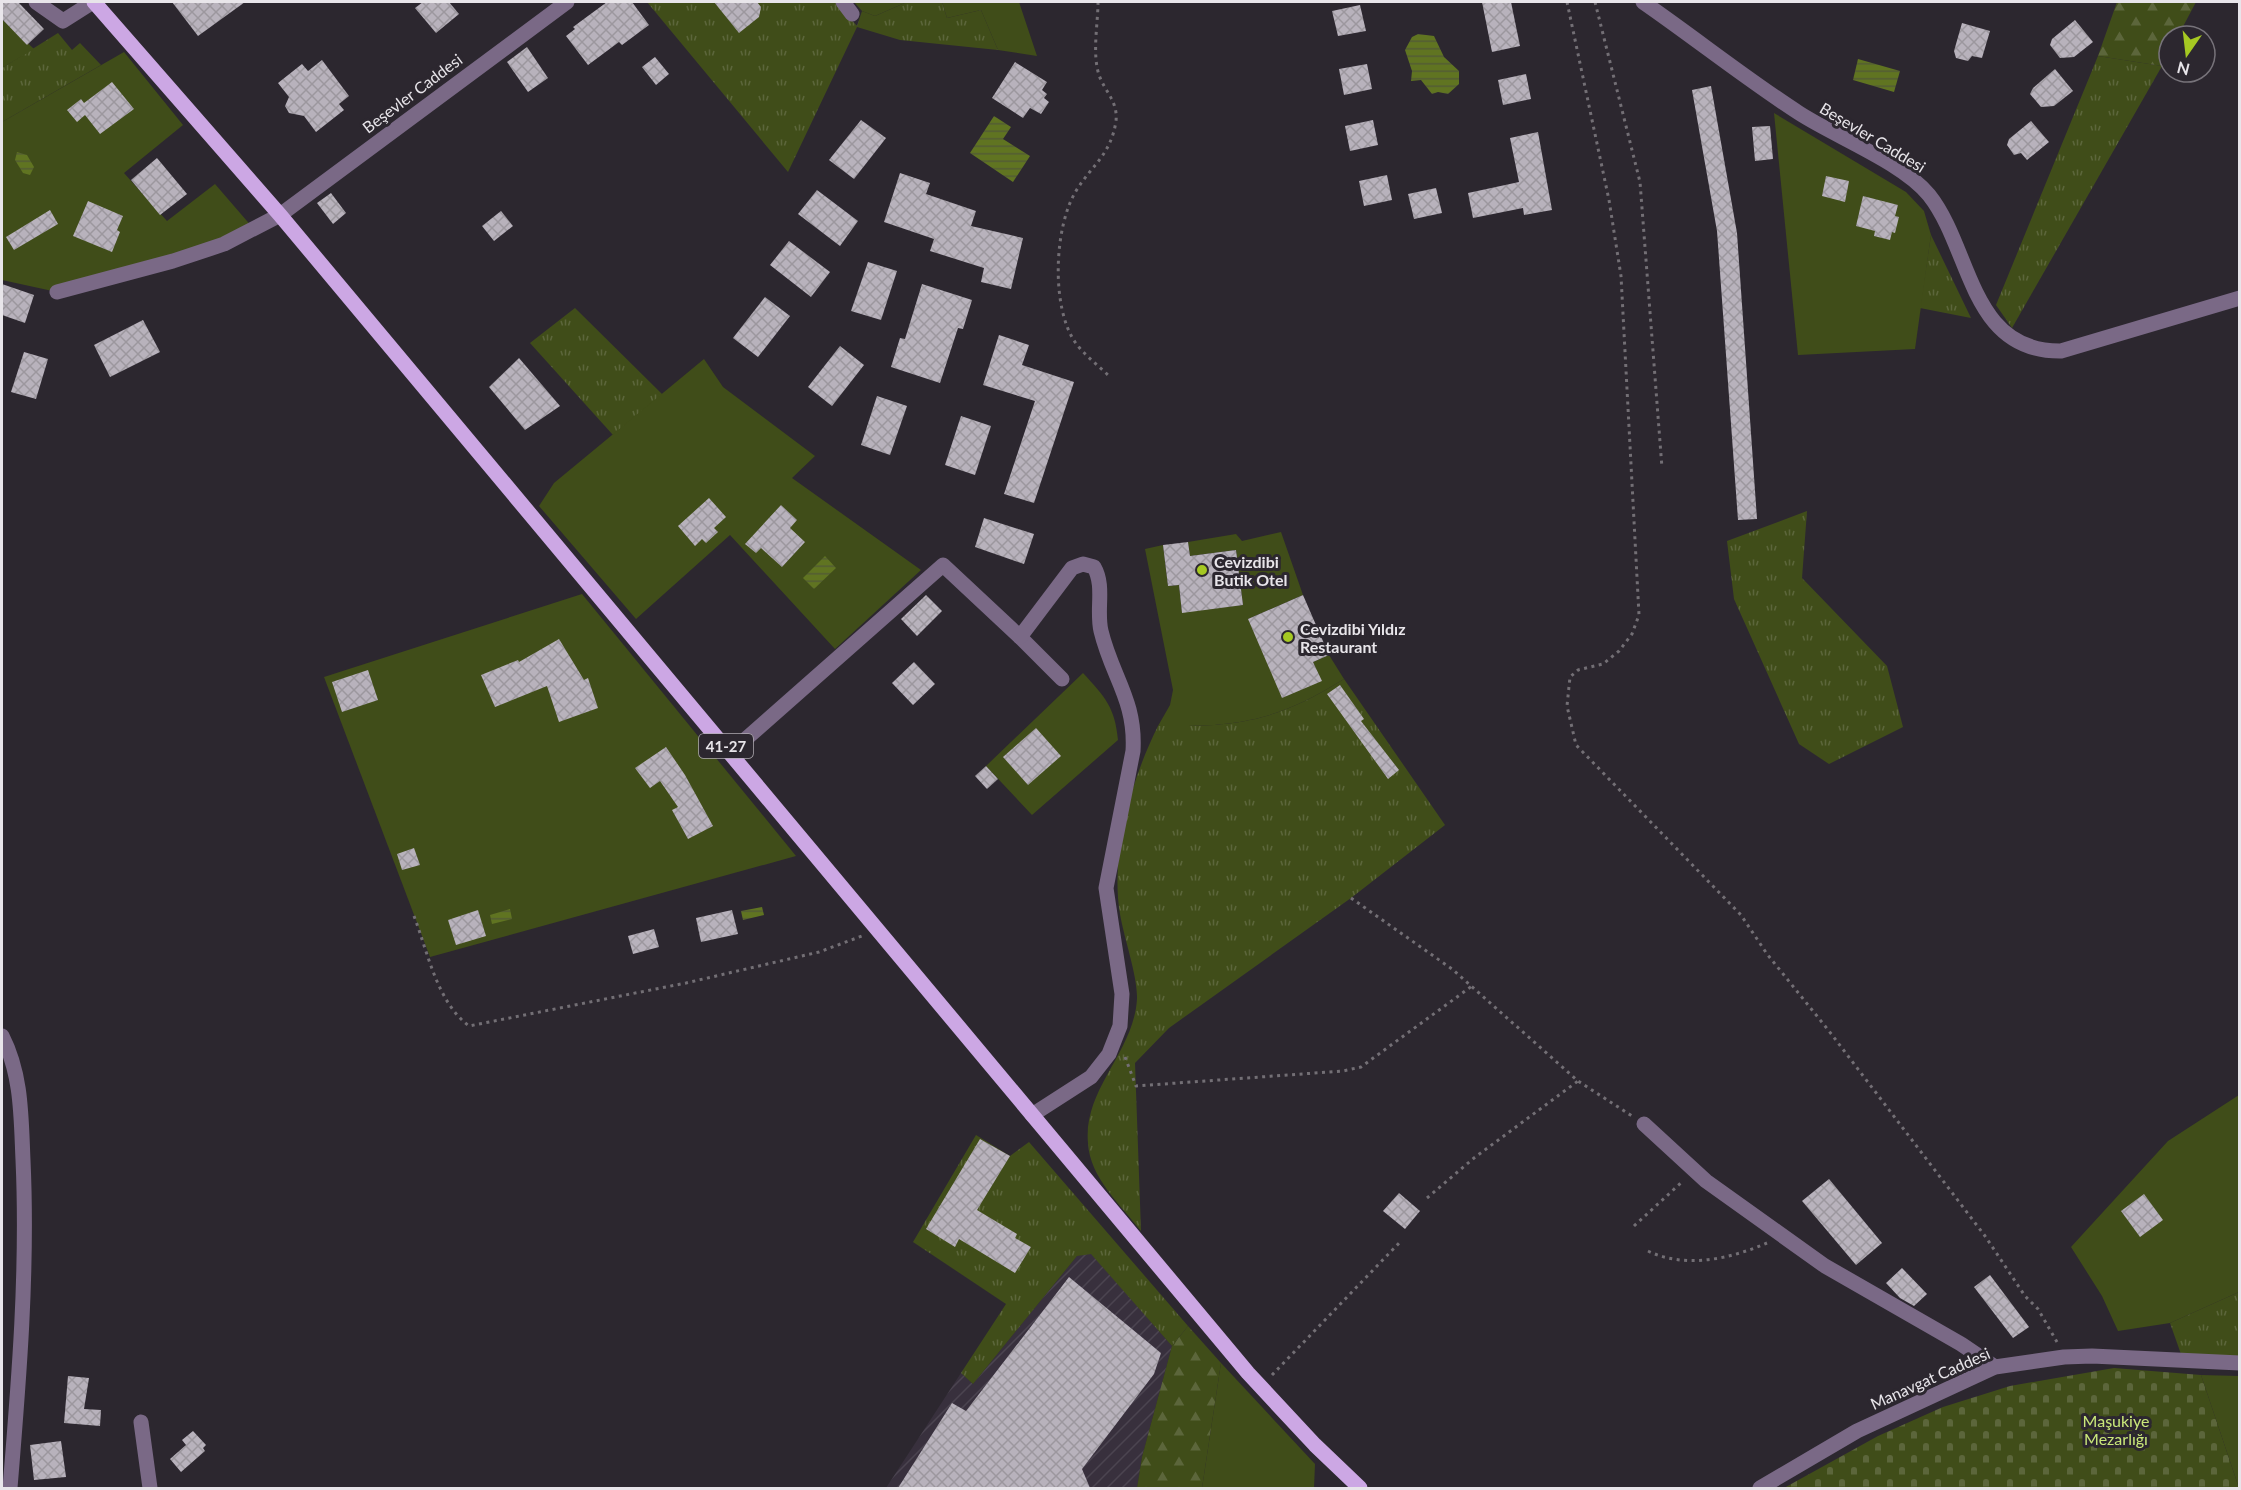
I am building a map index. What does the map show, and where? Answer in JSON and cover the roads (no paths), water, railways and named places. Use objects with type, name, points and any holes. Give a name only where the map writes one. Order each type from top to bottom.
[{"type":"main road","name":"41-27","points":[[93,2],[280,215],[1261,1387],[1315,1445],[1360,1488]]},
{"type":"street","points":[[36,2],[63,21],[93,2]]},
{"type":"street","name":"Beşevler Caddesi","points":[[57,292],[173,261],[224,243],[280,215],[567,2]]},
{"type":"street","points":[[843,2],[852,14]]},
{"type":"street","name":"Beşevler Caddesi","points":[[1643,2],[1799,114],[1898,170],[1927,193],[1944,219],[1975,293],[1991,318],[2018,341],[2034,348],[2061,351],[2240,298]]},
{"type":"street","points":[[1020,637],[1072,568],[1083,564],[1094,567],[1100,577],[1101,631],[1128,701],[1134,730],[1133,751],[1106,888],[1122,994],[1122,1011],[1115,1041],[1109,1054],[1091,1077],[1032,1116]]},
{"type":"street","points":[[731,752],[943,565],[1062,679]]},
{"type":"street","points":[[2,1036],[12,1056],[20,1097],[24,1184],[24,1323],[10,1488]]},
{"type":"street","points":[[1644,1124],[1694,1170],[1825,1266],[1961,1344],[1995,1367]]},
{"type":"street","name":"Manavgat Caddesi","points":[[1760,1488],[1857,1431],[1995,1367],[2064,1357],[2150,1358],[2240,1363]]},
{"type":"street","points":[[141,1422],[150,1488]]},
{"type":"place","name":"Cevizdibi Butik Otel","points":[[1202,570]]},
{"type":"place","name":"Cevizdibi Yıldız Restaurant","points":[[1288,637]]},
{"type":"park label","name":"Maşukiye Mezarlığı","points":[[2116,1429]]}]
